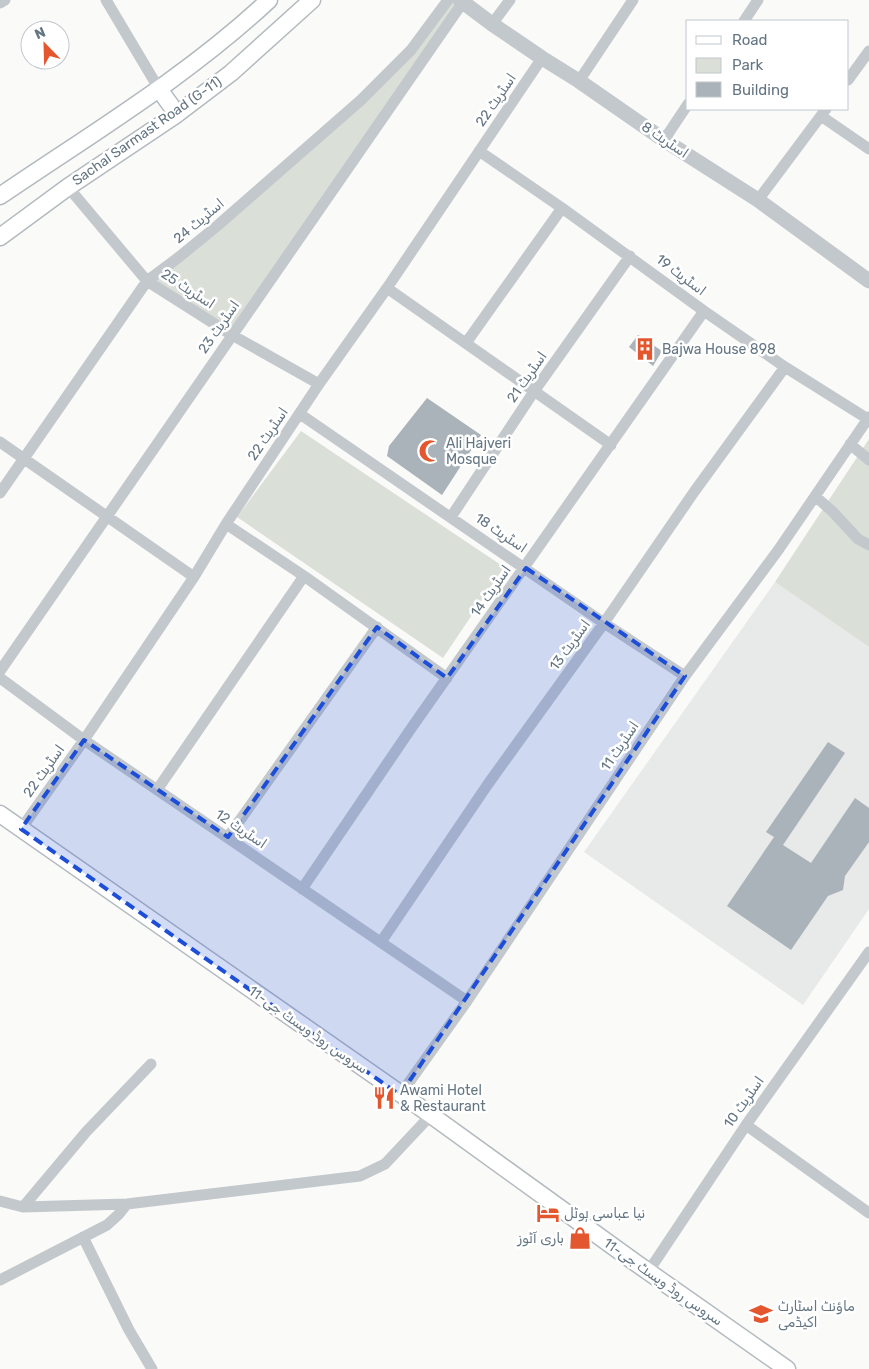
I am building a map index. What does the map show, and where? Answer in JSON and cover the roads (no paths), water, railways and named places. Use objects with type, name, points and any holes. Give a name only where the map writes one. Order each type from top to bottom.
[{"type":"main road","name":"Sachal Sarmast Road (G-11)","points":[[0,196],[158,89],[242,25],[269,0]]},
{"type":"main road","name":"Sachal Sarmast Road (G-11)","points":[[0,237],[68,186],[177,114],[231,73],[312,0]]},
{"type":"main road","points":[[158,89],[177,114]]},
{"type":"main road","name":"سروس روڈ ویسٹ جی-11","points":[[0,814],[431,1115],[648,1272],[787,1369]]},
{"type":"street","points":[[0,3],[5,0]]},
{"type":"street","points":[[106,0],[158,89]]},
{"type":"street","points":[[492,24],[510,0]]},
{"type":"street","points":[[579,81],[633,0]]},
{"type":"street","points":[[745,20],[758,0]]},
{"type":"street","name":"اسٹریٹ 8","points":[[457,1],[579,81],[664,140],[758,200],[869,281]]},
{"type":"street","name":"اسٹریٹ 24","points":[[0,493],[147,280],[179,258],[217,226],[360,100],[412,50],[457,1]]},
{"type":"street","name":"اسٹریٹ 23","points":[[0,671],[232,335],[457,1]]},
{"type":"street","points":[[849,79],[869,51]]},
{"type":"street","name":"اسٹریٹ 22","points":[[21,829],[84,740],[194,577],[226,524],[319,384],[387,288],[542,58]]},
{"type":"street","points":[[664,140],[686,107]]},
{"type":"street","points":[[758,200],[824,112],[869,150]]},
{"type":"street","name":"اسٹریٹ 19","points":[[479,151],[630,256],[785,368],[868,418]]},
{"type":"street","name":"اسٹریٹ 25","points":[[68,186],[147,280],[232,335],[319,384]]},
{"type":"street","points":[[466,343],[562,208]]},
{"type":"street","name":"اسٹریٹ 21","points":[[451,517],[535,390],[630,256]]},
{"type":"street","points":[[387,288],[611,445]]},
{"type":"street","name":"اسٹریٹ 14","points":[[302,889],[704,311]]},
{"type":"street","name":"اسٹریٹ 13","points":[[381,942],[488,784],[604,623],[694,492],[785,368]]},
{"type":"street","name":"اسٹریٹ 18","points":[[300,414],[604,623],[685,676]]},
{"type":"street","name":"اسٹریٹ 11","points":[[400,1095],[467,1001],[685,676],[779,549],[868,418]]},
{"type":"street","points":[[0,442],[194,577]]},
{"type":"street","points":[[850,444],[869,460]]},
{"type":"street","points":[[815,496],[858,539],[869,545]]},
{"type":"street","points":[[226,524],[304,576],[447,678]]},
{"type":"street","points":[[157,790],[304,576]]},
{"type":"street","points":[[228,837],[377,627]]},
{"type":"street","name":"اسٹریٹ 12","points":[[0,678],[84,740],[467,1001]]},
{"type":"street","name":"اسٹریٹ 10","points":[[648,1272],[746,1125],[869,952]]},
{"type":"street","points":[[23,1207],[86,1132],[151,1064]]},
{"type":"street","points":[[0,1201],[23,1207],[127,1204],[360,1176],[385,1164],[431,1115]]},
{"type":"street","points":[[746,1125],[869,1213]]},
{"type":"street","points":[[0,1280],[107,1225],[127,1204]]},
{"type":"street","points":[[83,1237],[129,1330],[152,1369]]},
{"type":"place","name":"Bajwa House 898","points":[[645,349]]},
{"type":"place","name":"Ali Hajveri Mosque","points":[[430,451]]},
{"type":"place","name":"Awami Hotel & Restaurant","points":[[384,1098]]},
{"type":"place","name":"نیا عباسی ہوٹل","points":[[548,1213]]},
{"type":"place","name":"باری آٹوز","points":[[580,1238]]},
{"type":"place","name":"ماؤنٹ اسٹارٹ اکیڈمی","points":[[761,1314]]}]
